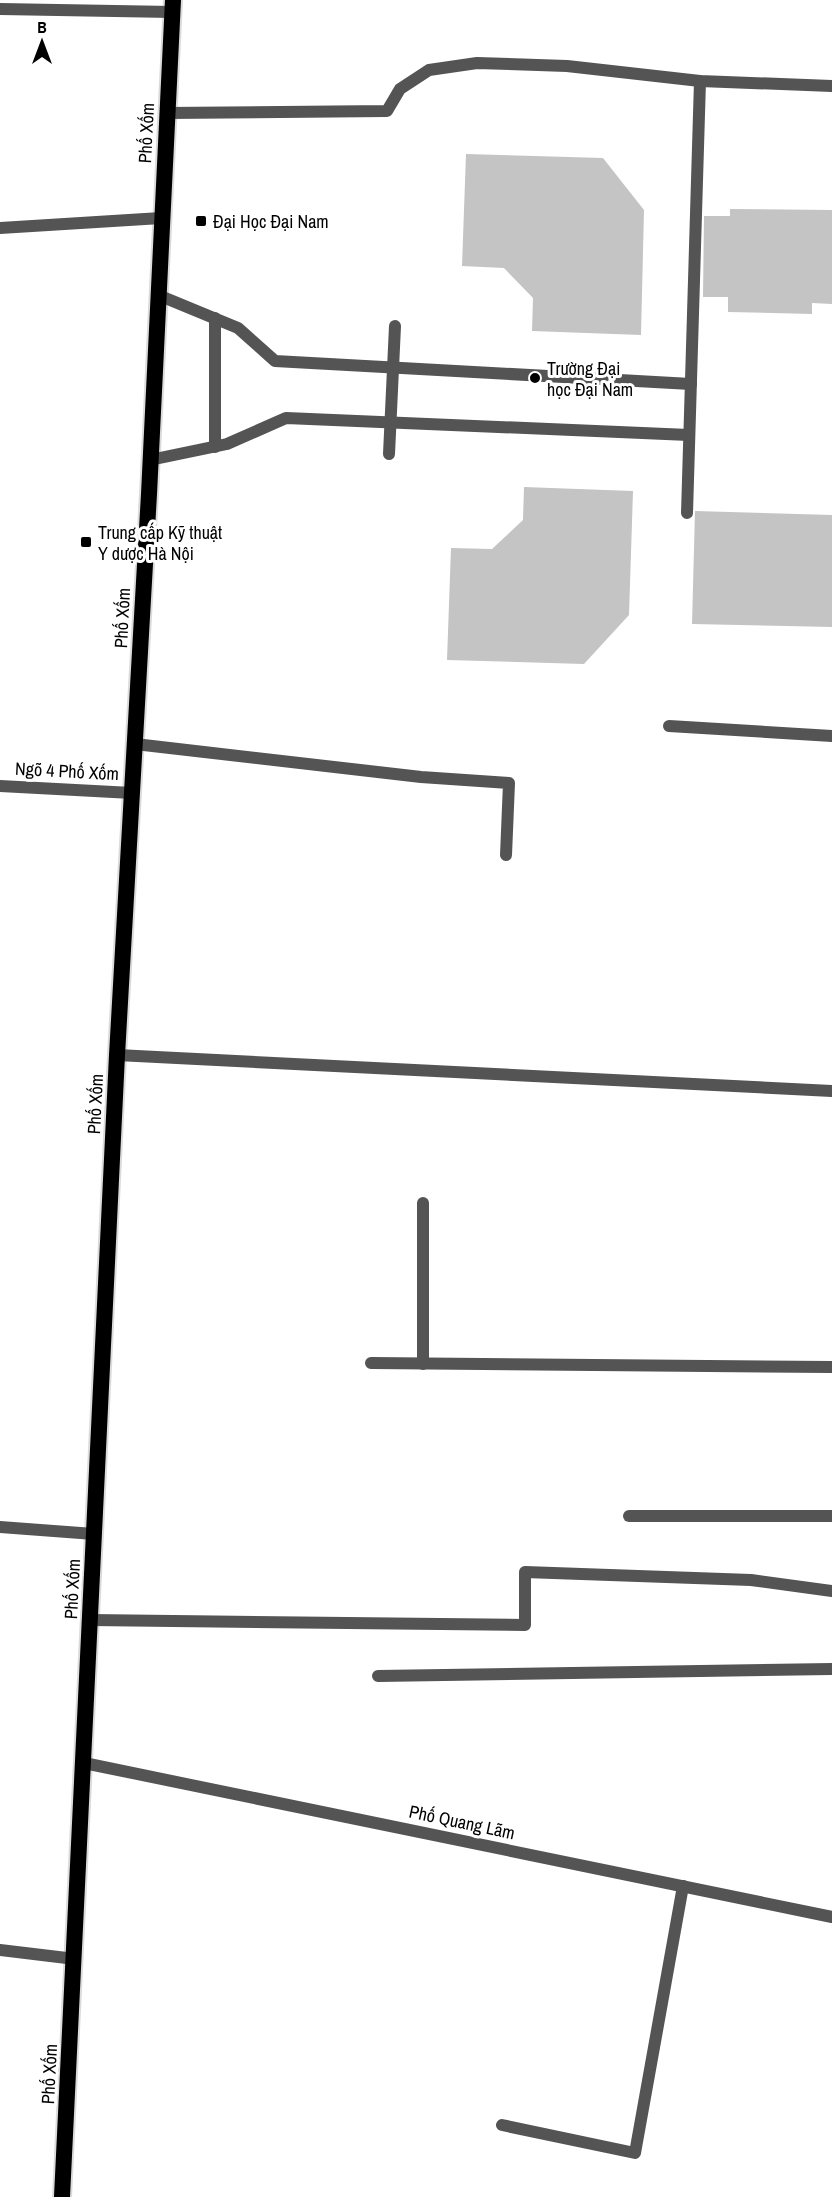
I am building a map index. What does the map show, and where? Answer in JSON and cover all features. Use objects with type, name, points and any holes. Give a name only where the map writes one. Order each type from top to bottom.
[{"type":"highway","name":"Phố Xốm","points":[[62,2197],[117,1055],[150,460],[172,6]]},
{"type":"street","points":[[0,9],[172,6]]},
{"type":"street","points":[[167,113],[387,111],[400,89],[429,70],[477,63],[567,66],[700,81],[832,86]]},
{"type":"street","points":[[687,513],[700,81]]},
{"type":"street","points":[[0,228],[161,218]]},
{"type":"street","points":[[158,295],[238,328],[275,361],[691,384]]},
{"type":"street","points":[[215,318],[215,447]]},
{"type":"street","points":[[389,454],[395,326]]},
{"type":"street","points":[[150,460],[215,447],[286,418],[690,435]]},
{"type":"street","points":[[669,726],[832,736]]},
{"type":"street","points":[[135,744],[421,777],[509,783],[507,855]]},
{"type":"street","name":"Ngõ 4 Phố Xốm","points":[[0,786],[132,793]]},
{"type":"street","points":[[117,1055],[832,1091]]},
{"type":"street","points":[[423,1203],[423,1364]]},
{"type":"street","points":[[371,1363],[832,1367]]},
{"type":"street","points":[[629,1516],[832,1516]]},
{"type":"street","points":[[0,1527],[94,1534]]},
{"type":"street","points":[[90,1620],[525,1625],[525,1572],[751,1580],[832,1591]]},
{"type":"street","points":[[378,1676],[832,1669]]},
{"type":"street","name":"Phố Quang Lãm","points":[[84,1763],[832,1917]]},
{"type":"street","points":[[502,2125],[635,2153],[682,1886]]},
{"type":"street","points":[[0,1950],[75,1959]]},
{"type":"building","points":[[466,154],[603,158],[644,210],[641,335],[532,331],[533,298],[504,268],[462,266]]},
{"type":"building","points":[[730,209],[832,210],[832,304],[812,303],[812,314],[728,312],[728,297],[703,297],[704,216],[730,216]]},
{"type":"building","points":[[524,487],[633,491],[629,615],[584,664],[447,660],[451,548],[492,549],[523,520]]},
{"type":"building","points":[[695,511],[832,515],[832,627],[692,624]]},
{"type":"place","name":"Đại Học Đại Nam","points":[[201,221]]},
{"type":"place","name":"Trường Đại học Đại Nam","points":[[535,378]]},
{"type":"place","name":"Trung cấp Kỹ thuật Y dược Hà Nội","points":[[86,542]]}]
